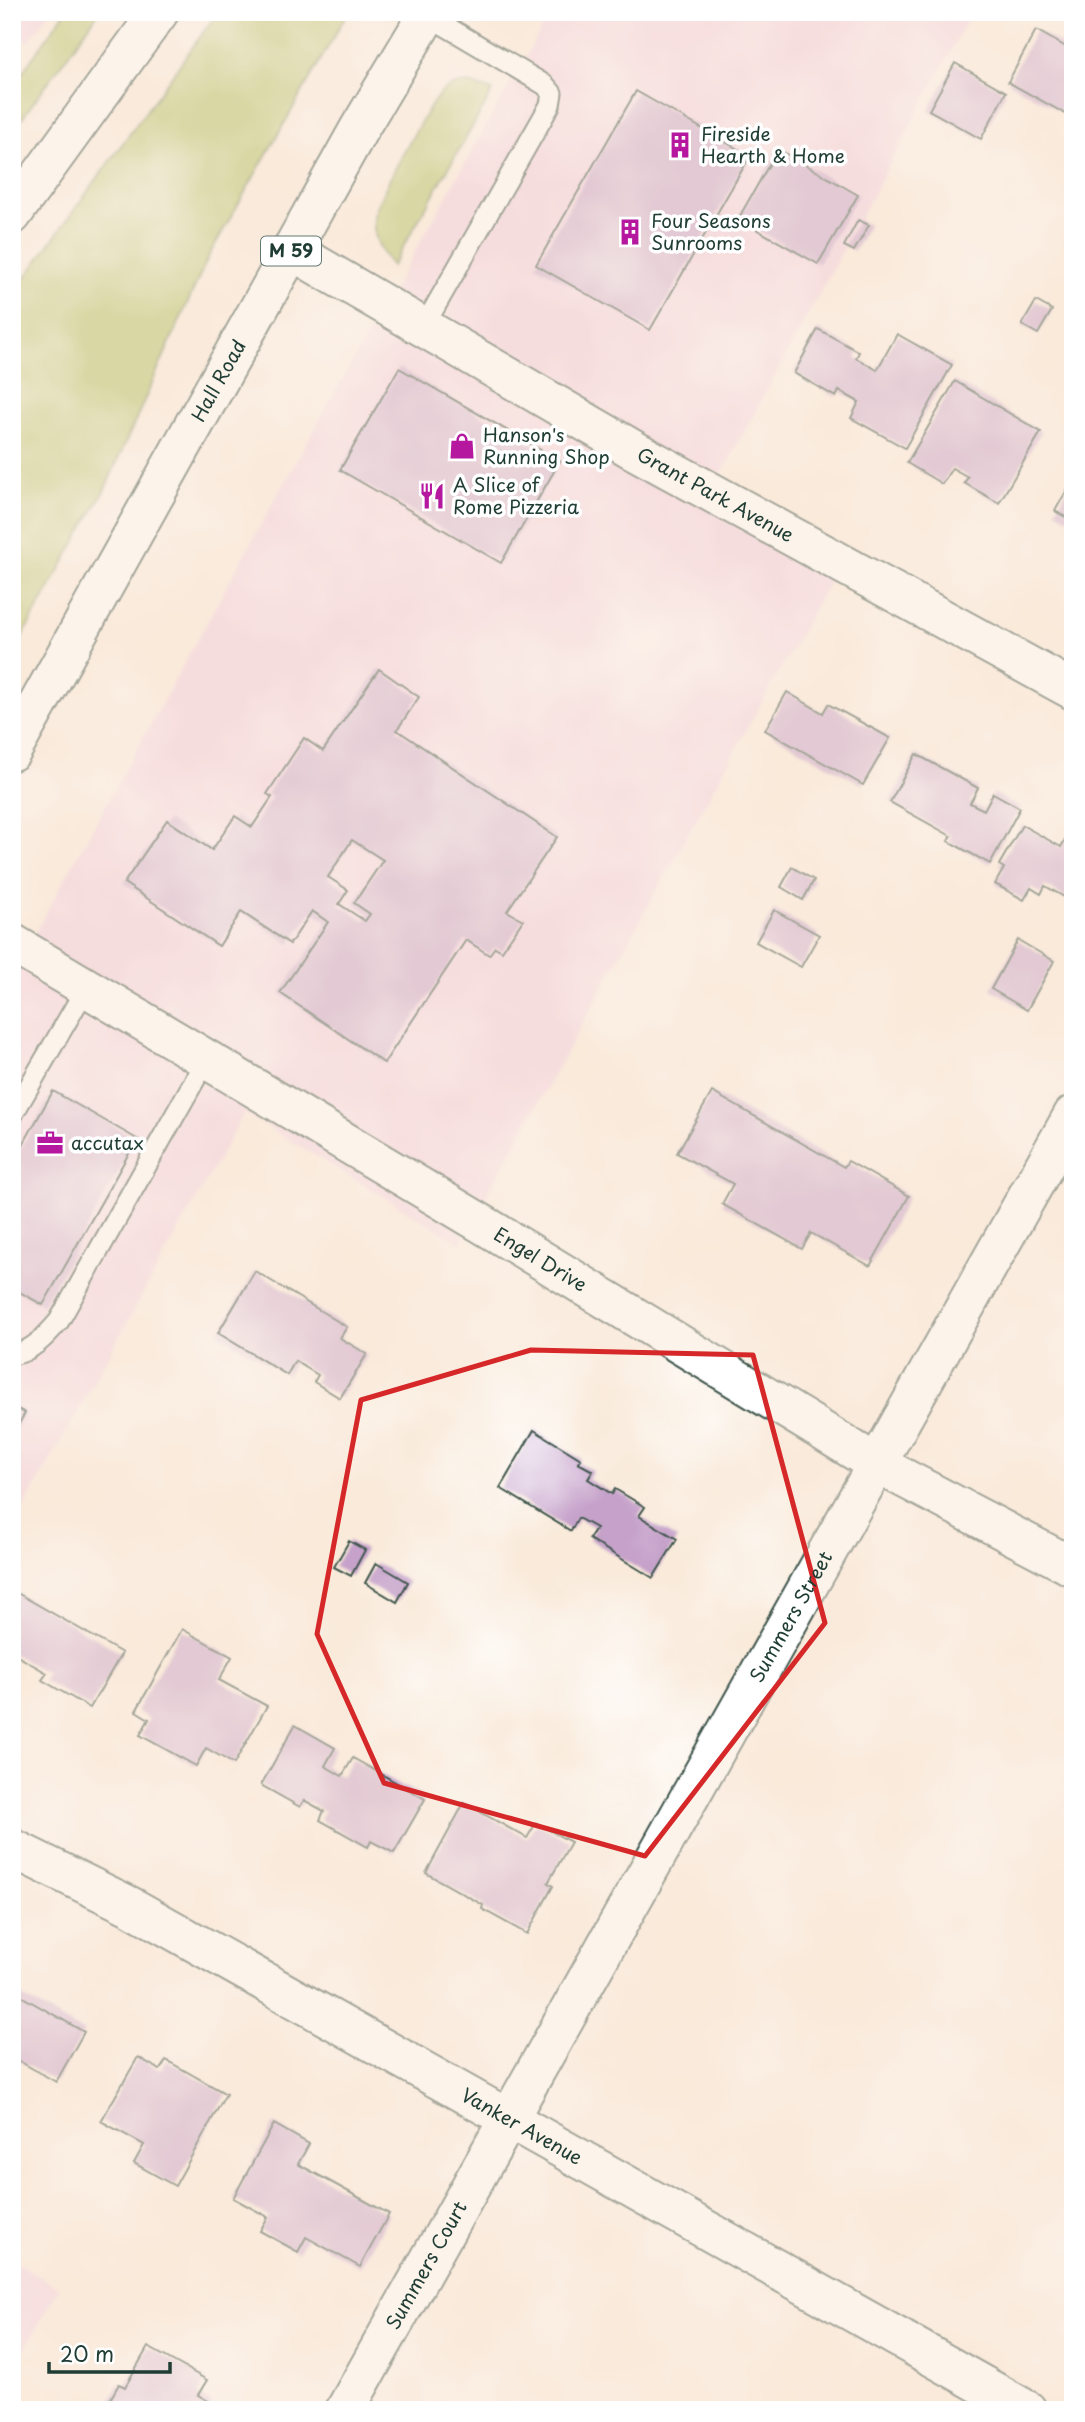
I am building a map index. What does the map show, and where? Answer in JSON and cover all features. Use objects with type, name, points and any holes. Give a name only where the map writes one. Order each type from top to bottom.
[{"type":"main road","points":[[12,215],[159,12]]},
{"type":"main road","name":"Hall Road","points":[[12,751],[291,250],[428,14]]},
{"type":"main road","name":"Grant Park Avenue","points":[[291,250],[632,449],[1073,690]]},
{"type":"main road","name":"Engel Drive","points":[[12,943],[484,1225],[875,1464],[1073,1567]]},
{"type":"main road","name":"Summers Street","points":[[507,2119],[1073,1115]]},
{"type":"main road","name":"Vanker Avenue","points":[[12,1848],[130,1906],[1027,2410]]},
{"type":"main road","name":"Summers Court","points":[[345,2410],[507,2119]]},
{"type":"lane","points":[[423,328],[550,105],[552,93],[545,85],[428,14]]},
{"type":"lane","points":[[12,1116],[86,988]]},
{"type":"lane","points":[[12,1354],[28,1349],[45,1337],[59,1321],[206,1060]]},
{"type":"highlighted area","points":[[531,1350],[753,1355],[825,1623],[645,1856],[384,1783],[317,1634],[361,1400]]},
{"type":"shaded area","points":[[12,12],[50,12],[29,42],[12,32]]},
{"type":"shaded area","points":[[551,12],[972,12],[709,497],[834,573],[460,1243],[244,1113],[12,1529],[12,974],[300,454]]},
{"type":"shaded area","points":[[12,2260],[59,2288],[12,2372]]},
{"type":"green space","points":[[65,12],[99,12],[12,132],[12,87]]},
{"type":"green space","points":[[218,12],[348,12],[208,257],[104,491],[12,655],[12,296]]},
{"type":"green space","points":[[469,83],[493,91],[392,266],[381,249],[374,224],[383,193],[425,115],[440,94],[450,87]]},
{"type":"building","points":[[1036,30],[1073,51],[1073,118],[1008,82]]},
{"type":"building","points":[[955,63],[1006,92],[981,139],[929,110]]},
{"type":"building","name":"Four Seasons Sunrooms","points":[[636,91],[750,156],[650,330],[536,265]]},
{"type":"building","points":[[778,149],[858,195],[818,264],[738,219]]},
{"type":"building","points":[[858,220],[869,225],[854,251],[844,246]]},
{"type":"building","points":[[1036,301],[1052,310],[1038,334],[1022,325]]},
{"type":"building","points":[[818,329],[859,352],[856,358],[877,370],[897,334],[952,365],[905,448],[851,418],[859,402],[839,391],[836,397],[794,373]]},
{"type":"building","name":"Hanson's Running Shop","points":[[399,368],[560,461],[501,563],[340,470]]},
{"type":"building","points":[[955,381],[1041,432],[999,503],[964,483],[968,477],[952,468],[942,484],[907,463]]},
{"type":"building","points":[[1073,479],[1073,521],[1055,511]]},
{"type":"building","points":[[379,669],[419,697],[397,730],[557,837],[507,911],[523,920],[502,951],[495,947],[489,955],[466,940],[384,1063],[280,993],[328,922],[312,911],[290,944],[241,912],[219,946],[124,883],[167,820],[212,850],[235,816],[252,827],[272,797],[267,794],[304,738],[323,751]],"holes":[[[352,840],[383,860],[354,903],[370,914],[365,921],[339,904],[348,890],[328,877]]]},
{"type":"building","points":[[787,692],[823,713],[828,704],[890,738],[863,785],[765,730]]},
{"type":"building","points":[[916,754],[978,788],[970,803],[984,810],[993,793],[1020,808],[990,864],[948,841],[951,836],[890,802]]},
{"type":"building","points":[[1022,825],[1061,847],[1067,836],[1073,839],[1073,902],[1045,886],[1041,894],[1031,888],[1024,900],[995,884],[1004,868],[999,865]]},
{"type":"building","points":[[792,867],[814,880],[803,900],[781,887]]},
{"type":"building","points":[[774,910],[819,935],[801,967],[756,942]]},
{"type":"building","points":[[1018,940],[1054,961],[1027,1010],[991,989]]},
{"type":"building","points":[[53,1091],[137,1139],[43,1305],[12,1288],[12,1164]]},
{"type":"building","points":[[712,1092],[844,1167],[848,1161],[909,1196],[870,1266],[811,1233],[802,1249],[722,1204],[733,1184],[677,1153]]},
{"type":"building","points":[[255,1271],[347,1327],[340,1338],[367,1354],[340,1398],[314,1382],[318,1375],[295,1361],[287,1375],[218,1333]]},
{"type":"building","points":[[12,1406],[25,1413],[12,1436]]},
{"type":"building","points":[[534,1430],[581,1459],[578,1463],[593,1471],[588,1479],[612,1494],[615,1489],[645,1507],[639,1516],[677,1539],[653,1578],[589,1539],[596,1528],[578,1518],[571,1531],[500,1488]]},
{"type":"building","points":[[349,1541],[365,1550],[351,1576],[334,1567]]},
{"type":"building","points":[[376,1563],[408,1582],[397,1602],[365,1583]]},
{"type":"building","points":[[12,1590],[122,1653],[90,1708],[42,1680],[47,1673],[12,1653]]},
{"type":"building","points":[[182,1629],[232,1657],[219,1680],[267,1706],[234,1764],[206,1748],[196,1766],[140,1735],[149,1719],[136,1711]]},
{"type":"building","points":[[295,1725],[335,1748],[325,1766],[342,1776],[353,1758],[425,1799],[394,1853],[371,1841],[368,1847],[320,1820],[324,1811],[304,1800],[300,1807],[261,1785]]},
{"type":"building","points":[[464,1803],[527,1838],[536,1823],[571,1842],[548,1883],[553,1886],[527,1934],[426,1873]]},
{"type":"building","points":[[12,1991],[84,2032],[56,2082],[12,2057]]},
{"type":"building","points":[[138,2057],[160,2070],[166,2060],[226,2094],[175,2186],[134,2163],[144,2145],[101,2121]]},
{"type":"building","points":[[274,2124],[309,2144],[298,2164],[389,2214],[360,2267],[306,2237],[298,2252],[260,2231],[268,2217],[233,2198]]},
{"type":"building","points":[[148,2347],[207,2380],[198,2395],[212,2403],[208,2410],[104,2410],[119,2384],[125,2387]]},
{"type":"place","name":"Fireside Hearth & Home","points":[[680,145]]},
{"type":"place","name":"Four Seasons Sunrooms","points":[[630,232]]},
{"type":"place","name":"Hanson's Running Shop","points":[[462,446]]},
{"type":"place","name":"A Slice of Rome Pizzeria","points":[[432,496]]},
{"type":"place","name":"accutax","points":[[50,1143]]}]
